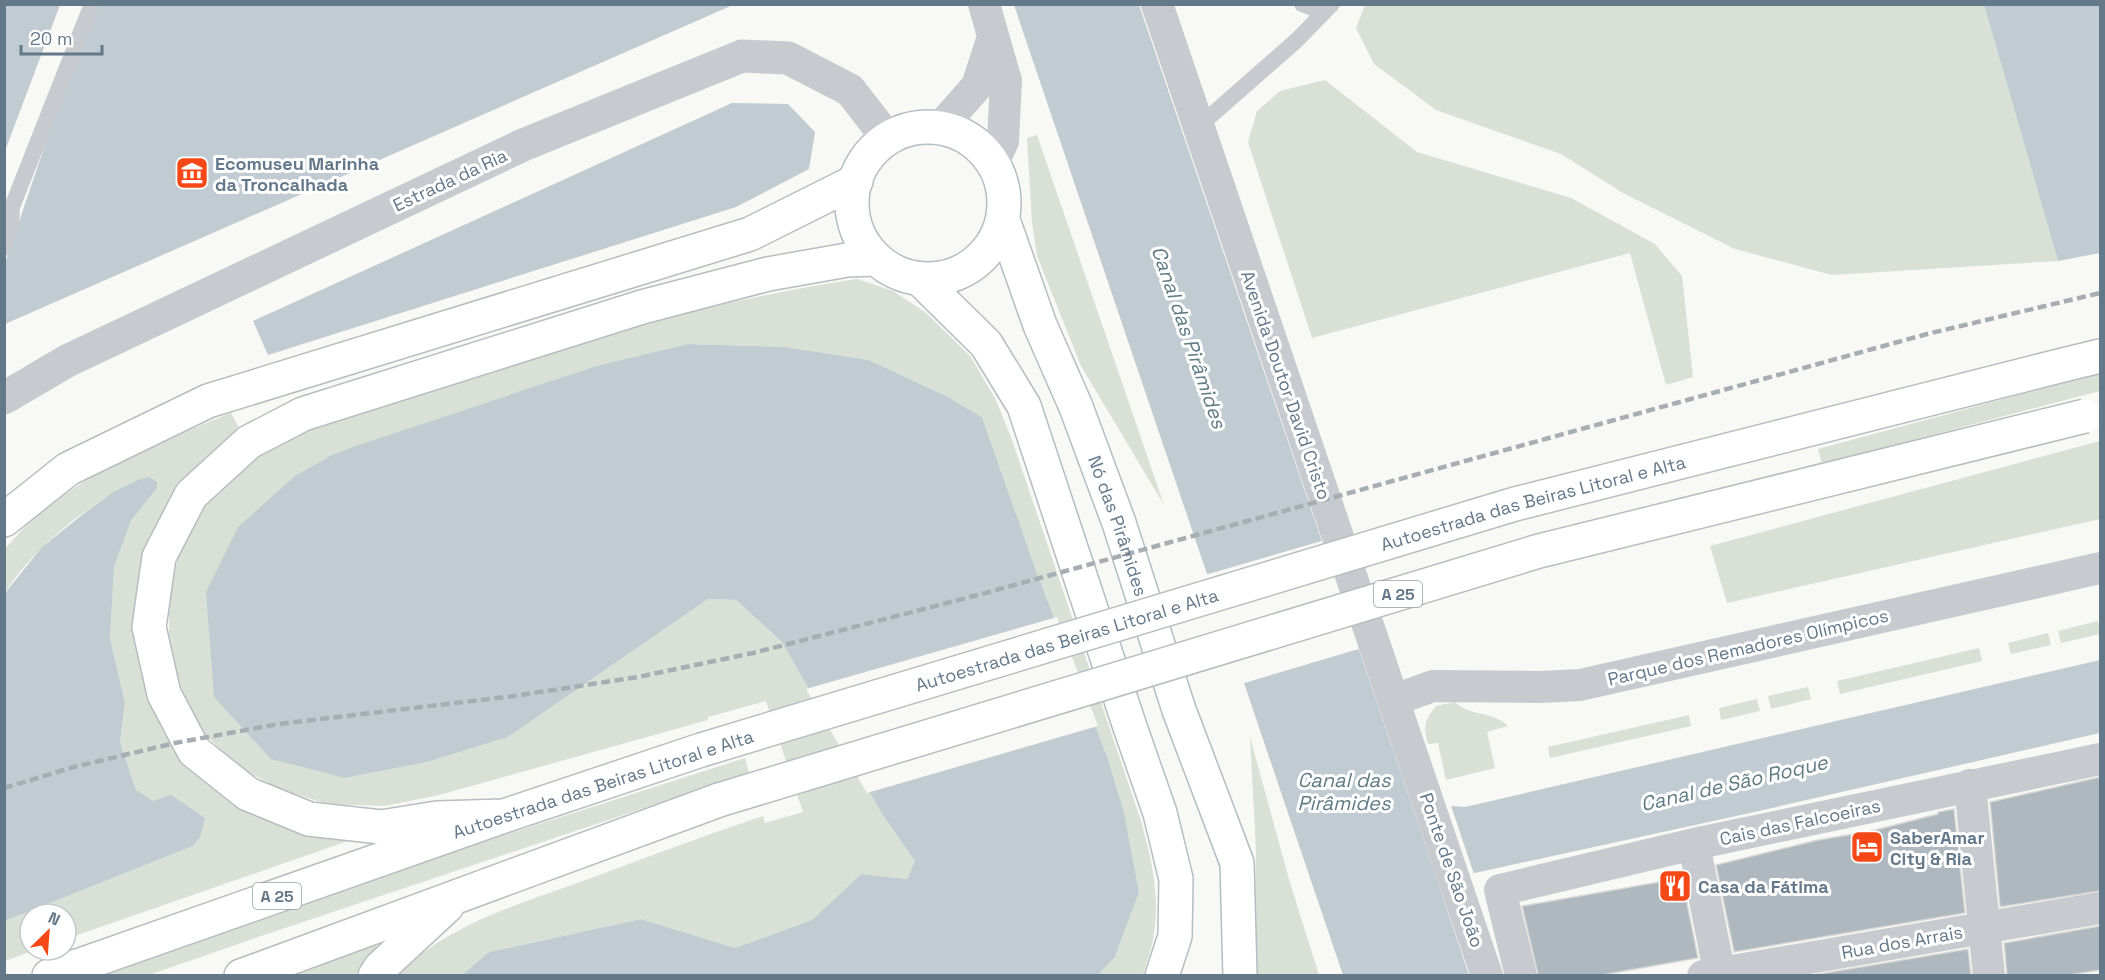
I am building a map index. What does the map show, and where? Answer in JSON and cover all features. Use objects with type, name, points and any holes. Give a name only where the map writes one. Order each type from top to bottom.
[{"type":"main road","name":"Nó das Pirâmides","points":[[932,127],[939,129],[956,132],[977,144],[993,162],[1003,185],[1005,209],[1000,233],[987,253],[968,269],[946,278],[921,280],[898,274],[876,259],[860,237],[852,212],[856,181],[864,162],[882,142],[906,130],[932,127]]},
{"type":"main road","points":[[4,520],[68,470],[208,401],[750,234],[856,181]]},
{"type":"main road","name":"Nó das Pirâmides","points":[[1003,219],[1040,325],[1076,407],[1119,523],[1179,710],[1237,863],[1240,975]]},
{"type":"main road","points":[[504,816],[437,818],[381,827],[309,819],[248,794],[194,752],[165,694],[149,627],[159,557],[191,495],[249,442],[303,414],[642,307],[768,274],[847,260],[876,259]]},
{"type":"main road","name":"Nó das Pirâmides","points":[[921,280],[986,344],[1024,406],[1160,813],[1176,879],[1175,936],[1162,975]]},
{"type":"main road","name":"Autoestrada das Beiras Litoral e Alta","points":[[49,975],[504,816],[701,750],[1515,504],[2100,356]]},
{"type":"main road","name":"A 25","points":[[242,975],[719,800],[1539,551],[2093,414]]},
{"type":"main road","points":[[375,975],[456,897]]},
{"type":"street","points":[[984,4],[1006,81],[1003,141],[993,162]]},
{"type":"street","name":"Avenida Doutor David Cristo","points":[[1157,4],[1417,765]]},
{"type":"street","points":[[939,129],[976,86],[993,38]]},
{"type":"street","name":"Estrada da Ria","points":[[4,398],[67,361],[523,145],[741,56],[788,58],[850,90],[888,139]]},
{"type":"street","name":"Parque dos Remadores Olímpicos","points":[[1394,700],[1433,686],[1580,685],[2100,568]]},
{"type":"street","name":"Cais das Falcoeiras","points":[[1521,975],[1500,890],[1694,844],[2100,759]]},
{"type":"street","name":"Ponte de São João","points":[[1417,765],[1487,975]]},
{"type":"street","points":[[1970,785],[1989,975]]},
{"type":"street","points":[[1694,844],[1714,975]]},
{"type":"street","name":"Rua dos Arrais","points":[[1714,975],[2100,908]]},
{"type":"lane","points":[[4,248],[11,225],[12,207],[92,4]]},
{"type":"lane","points":[[1302,4],[1328,8]]},
{"type":"lane","points":[[1198,127],[1297,40],[1328,8]]},
{"type":"shaded area","points":[[1365,5],[1984,5],[2058,261],[1832,275],[1735,249],[1623,193],[1561,154],[1436,110],[1374,64],[1356,28]]},
{"type":"shaded area","points":[[1325,80],[1417,152],[1571,198],[1655,244],[1682,276],[1693,377],[1666,385],[1630,253],[1312,338],[1248,142],[1257,111],[1280,91]]},
{"type":"shaded area","points":[[1037,135],[1164,505],[1081,366],[1037,256],[1032,223],[1027,138]]},
{"type":"shaded area","points":[[857,279],[893,291],[925,312],[970,356],[996,400],[1011,437],[1144,832],[1154,877],[1156,908],[1153,939],[1143,975],[1098,975],[1115,957],[1139,892],[1124,812],[1108,759],[1035,568],[982,417],[948,397],[869,360],[785,347],[688,344],[596,366],[332,455],[345,778],[427,762],[508,737],[708,599],[736,600],[781,641],[884,817],[915,861],[907,879],[861,874],[812,920],[735,948],[641,919],[489,952],[462,975],[399,975],[440,941],[517,905],[763,816],[765,823],[803,812],[766,701],[708,717],[708,720],[439,795],[385,806],[328,804],[282,790],[237,766],[202,731],[184,701],[169,650],[169,600],[180,547],[205,505],[253,460],[296,434],[574,344],[714,307],[785,291]]},
{"type":"shaded area","points":[[2100,373],[2100,391],[1822,464],[1818,449]]},
{"type":"shaded area","points":[[231,413],[240,430],[181,486],[161,515],[151,537],[163,723],[349,839],[78,935],[78,902],[53,902],[193,846],[152,801],[136,790],[120,742],[125,703],[110,640],[114,567],[131,521],[157,488],[140,479],[83,513],[31,559],[5,593],[5,549],[33,519],[79,485],[179,434]]},
{"type":"shaded area","points":[[2100,441],[2100,519],[1727,603],[1710,546]]},
{"type":"shaded area","points":[[2098,621],[2100,634],[2061,643],[2058,631]]},
{"type":"shaded area","points":[[2048,633],[2051,645],[2011,654],[2008,643]]},
{"type":"shaded area","points":[[1979,648],[1982,661],[1840,694],[1837,681]]},
{"type":"shaded area","points":[[1808,687],[1811,699],[1771,709],[1768,696]]},
{"type":"shaded area","points":[[1757,699],[1760,711],[1721,720],[1719,708]]},
{"type":"shaded area","points":[[1455,702],[1468,710],[1496,718],[1508,726],[1487,732],[1495,768],[1446,780],[1438,743],[1428,744],[1425,733],[1426,724],[1436,706]]},
{"type":"shaded area","points":[[1689,715],[1691,726],[1550,758],[1548,747]]},
{"type":"shaded area","points":[[1250,737],[1290,883],[1319,975],[1254,975],[1256,851]]},
{"type":"shaded area","points":[[745,758],[749,773],[149,975],[92,976],[414,864]]},
{"type":"shaded area","points":[[18,916],[18,956],[5,961],[5,921]]},
{"type":"shaded area","points":[[376,945],[377,947],[355,975],[283,976]]},
{"type":"water","points":[[4,5],[60,5],[5,151]]},
{"type":"water","name":"Ecomuseu Marinha da Troncalhada","points":[[97,5],[733,5],[5,324],[5,263],[64,89]]},
{"type":"water","name":"Canal das Pirâmides","points":[[1014,5],[1139,5],[1431,861],[1466,852],[1451,806],[1465,807],[2100,660],[2100,733],[1438,881],[1469,975],[1343,975]]},
{"type":"water","points":[[1984,5],[2100,5],[2100,253],[2058,261]]},
{"type":"water","points":[[732,103],[788,104],[815,132],[809,169],[736,207],[268,355],[253,321]]},
{"type":"water","points":[[688,344],[785,347],[869,360],[948,397],[982,417],[1035,568],[1108,759],[1124,812],[1139,892],[1115,957],[1098,975],[462,975],[489,952],[641,919],[735,948],[812,920],[861,874],[907,879],[915,861],[884,817],[781,641],[736,600],[708,599],[508,737],[427,762],[345,778],[271,759],[214,697],[206,592],[238,527],[295,476],[332,455],[353,447],[596,366]]},
{"type":"water","points":[[150,477],[157,482],[157,488],[131,521],[114,567],[110,639],[125,703],[120,742],[136,790],[153,801],[171,795],[205,818],[200,837],[193,846],[53,902],[18,902],[18,916],[5,921],[5,593],[42,547],[115,491],[140,479]]},
{"type":"pier","points":[[1325,540],[1362,648],[1241,684],[1205,575]]},
{"type":"pier","points":[[1057,617],[1098,726],[867,793],[806,689]]},
{"type":"pier","points":[[1401,770],[1433,857],[1462,850],[1448,806],[1450,803],[1475,877],[1441,883],[1472,976],[1469,975]]},
{"type":"building","points":[[2100,777],[2100,891],[2000,907],[1990,802]]},
{"type":"building","points":[[1954,809],[1965,913],[1734,952],[1716,865],[1818,840],[1871,831]]},
{"type":"building","points":[[1682,878],[1698,958],[1602,975],[1538,975],[1522,906]]},
{"type":"building","points":[[2100,926],[2100,970],[2069,975],[2007,975],[2004,943]]},
{"type":"building","points":[[1968,949],[1971,975],[1813,975]]},
{"type":"railway","points":[[4,788],[74,767],[175,743],[279,724],[514,696],[638,677],[753,653],[982,594],[1927,334],[2100,293]]},
{"type":"place","name":"Ecomuseu Marinha da Troncalhada","points":[[192,173]]},
{"type":"place","name":"SaberAmar City & Ria","points":[[1867,847]]},
{"type":"place","name":"Casa da Fátima","points":[[1675,886]]},
{"type":"water label","name":"Canal de São Roque","points":[[1734,783]]}]
